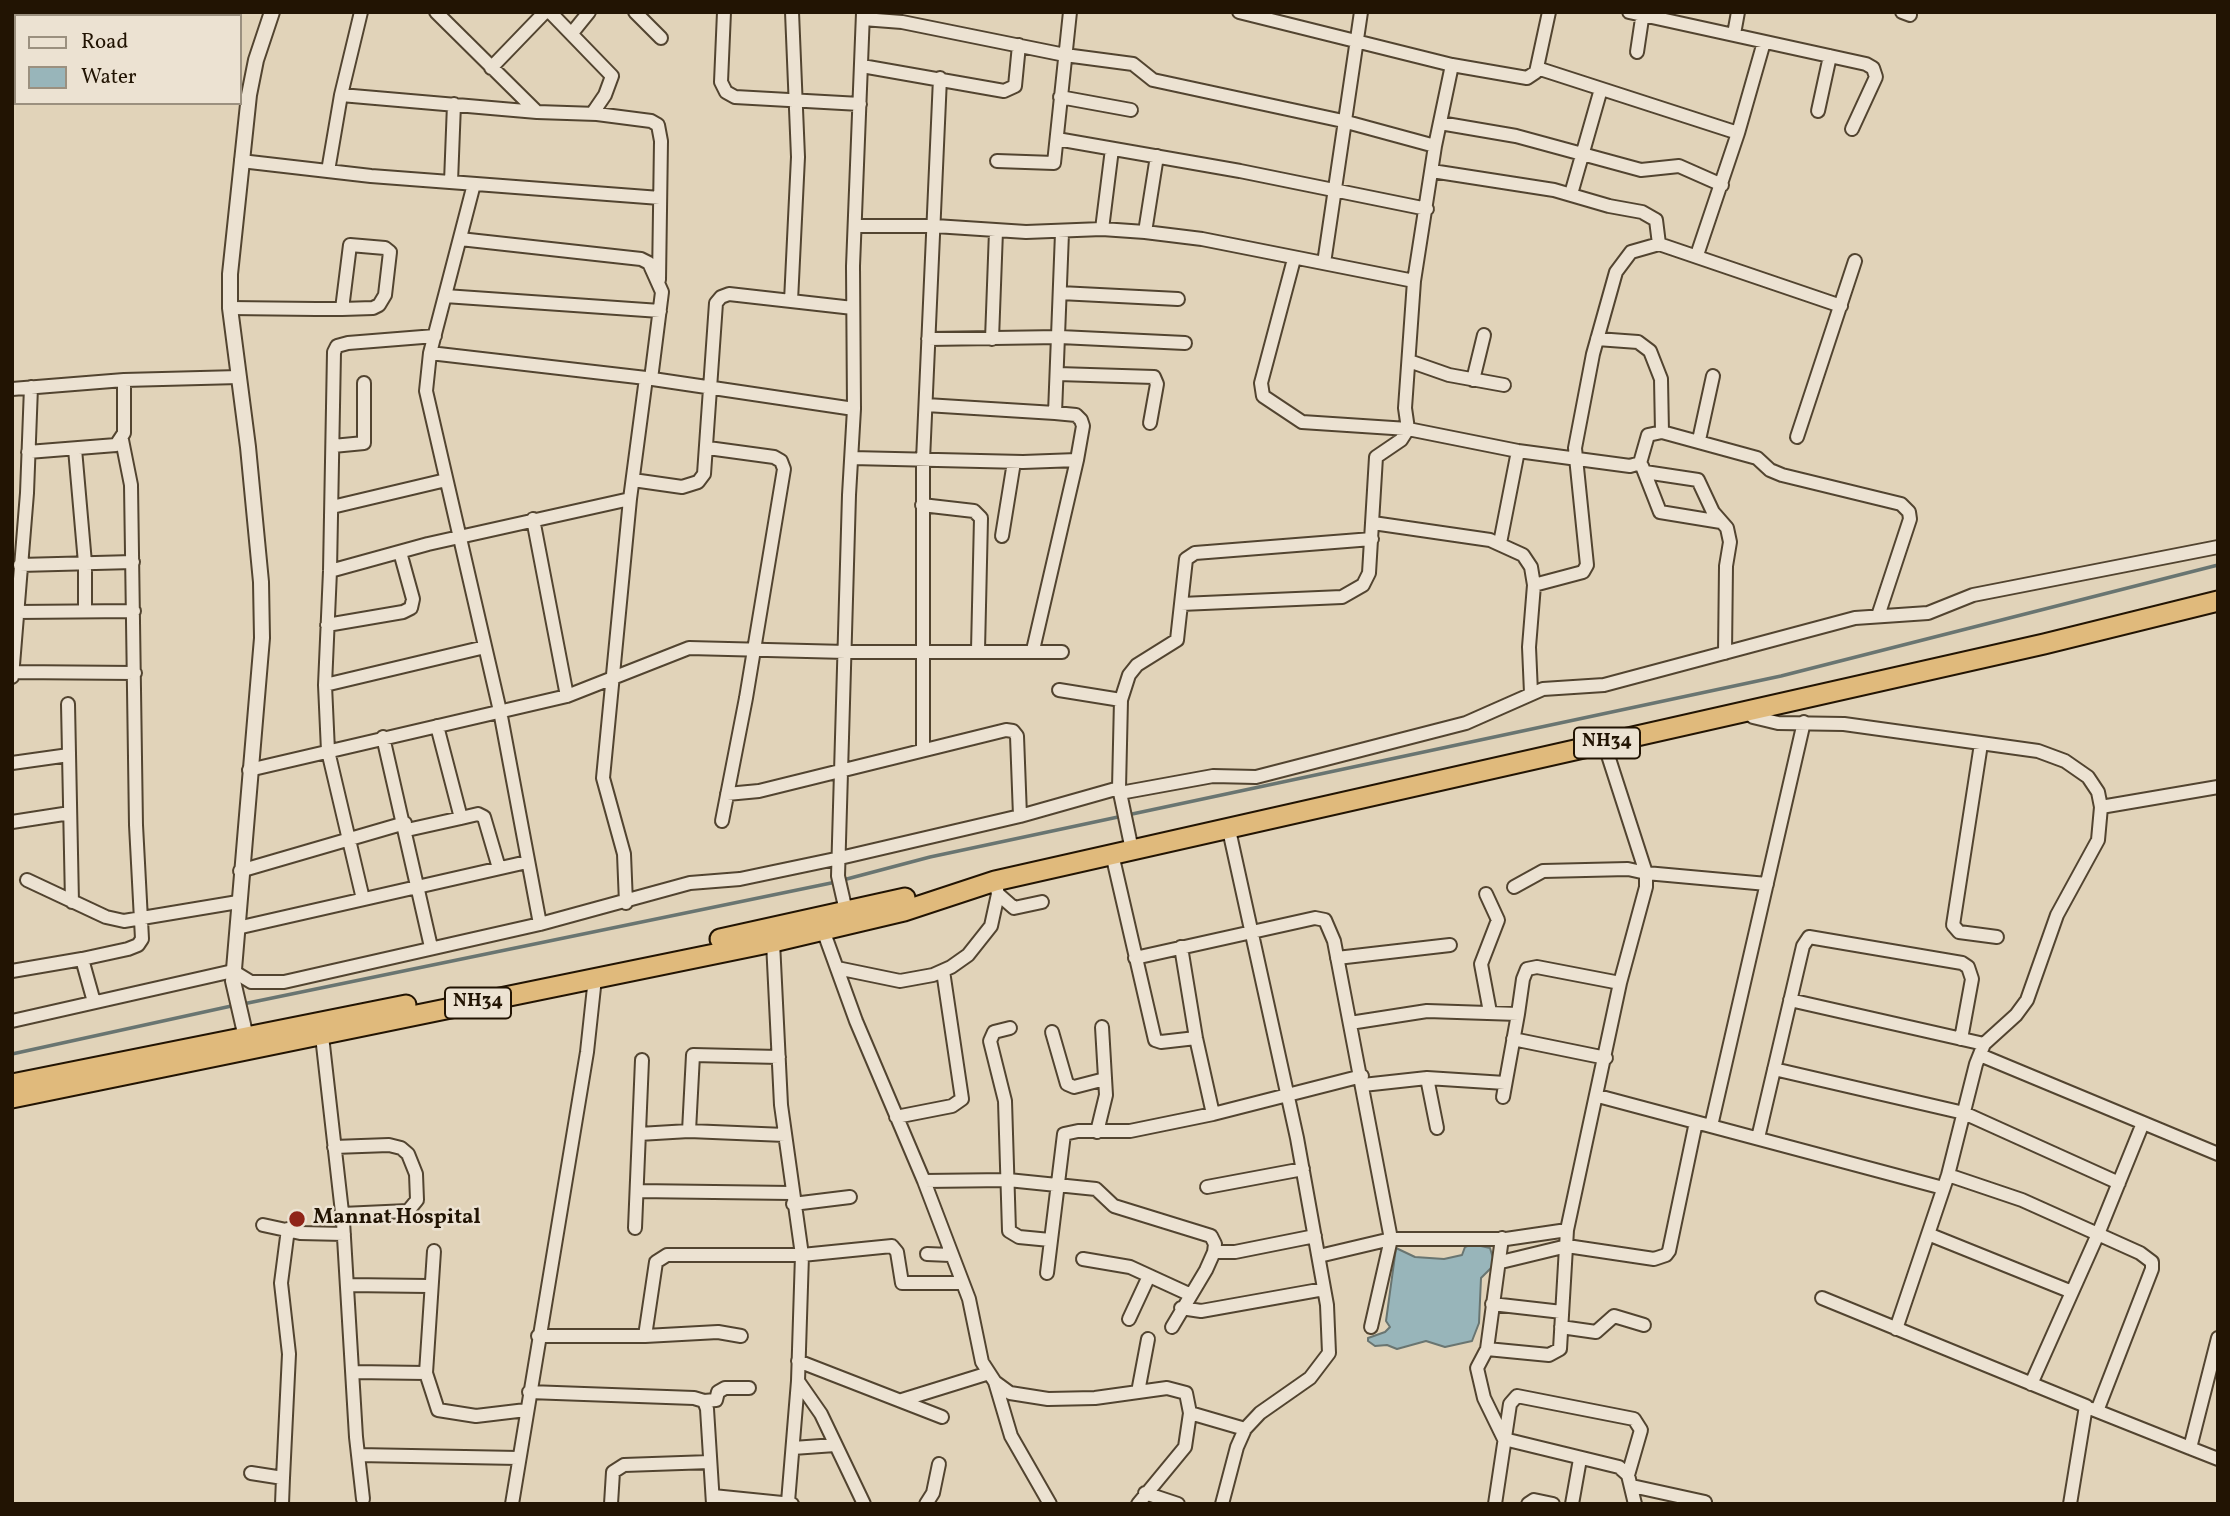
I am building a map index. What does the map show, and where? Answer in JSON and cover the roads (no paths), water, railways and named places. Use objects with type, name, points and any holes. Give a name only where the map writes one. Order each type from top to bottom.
[{"type":"highway","name":"NH34","points":[[12,1098],[594,967],[844,905],[960,886],[997,888],[1112,854],[1129,840],[1229,830],[2031,647],[2218,601]]},
{"type":"highway","name":"NH34","points":[[12,1084],[248,1044],[322,1036],[773,942],[904,911],[969,888]]},
{"type":"street","points":[[328,171],[341,95],[361,12]]},
{"type":"street","points":[[436,12],[537,112]]},
{"type":"street","points":[[491,68],[545,12]]},
{"type":"street","points":[[550,12],[612,76],[605,95],[592,114]]},
{"type":"street","points":[[572,33],[589,12]]},
{"type":"street","points":[[635,12],[661,37]]},
{"type":"street","points":[[724,12],[721,82],[726,92],[735,97],[860,104]]},
{"type":"street","points":[[791,301],[797,102],[792,12]]},
{"type":"street","points":[[997,161],[1054,163],[1070,12]]},
{"type":"street","points":[[1238,12],[1452,65],[1527,78],[1537,68],[1549,12]]},
{"type":"street","points":[[1324,263],[1361,12]]},
{"type":"street","points":[[1629,12],[1866,64],[1873,68],[1876,77],[1852,129]]},
{"type":"street","points":[[1734,34],[1738,12]]},
{"type":"street","points":[[248,1044],[233,976],[237,902],[262,638],[261,582],[230,308],[244,94],[270,13]]},
{"type":"street","points":[[1637,52],[1643,13]]},
{"type":"street","points":[[844,905],[838,876],[854,410],[853,308],[863,15],[1065,55],[1133,64],[1153,80],[1343,121],[1435,146]]},
{"type":"street","points":[[1697,255],[1722,185],[1764,42]]},
{"type":"street","points":[[862,66],[1011,90],[1015,86],[1019,46]]},
{"type":"street","points":[[1818,111],[1829,56]]},
{"type":"street","points":[[1181,604],[1342,597],[1363,585],[1368,573],[1372,539],[1376,457],[1401,440],[1409,429],[1405,408],[1414,281],[1435,146],[1452,65]]},
{"type":"street","points":[[1537,68],[1738,133]]},
{"type":"street","points":[[923,749],[923,460],[940,78]]},
{"type":"street","points":[[1571,194],[1601,89]]},
{"type":"street","points":[[341,95],[537,112],[592,114],[651,121],[657,125],[662,141],[659,280],[662,292],[630,499],[603,778],[624,854],[626,903]]},
{"type":"street","points":[[1060,97],[1131,110]]},
{"type":"street","points":[[451,182],[454,104]]},
{"type":"street","points":[[1440,123],[1583,153],[1641,170],[1679,166],[1722,185]]},
{"type":"street","points":[[1056,139],[1427,209]]},
{"type":"street","points":[[1102,229],[1112,149]]},
{"type":"street","points":[[1145,232],[1157,156]]},
{"type":"street","points":[[241,161],[451,182],[660,198]]},
{"type":"street","points":[[1432,171],[1571,194],[1651,215],[1658,227],[1659,244]]},
{"type":"street","points":[[474,184],[429,353],[426,391],[500,711],[540,924]]},
{"type":"street","points":[[855,226],[935,226],[1062,233],[1102,229],[1145,232],[1202,239],[1414,281]]},
{"type":"street","points":[[992,339],[996,231]]},
{"type":"street","points":[[1055,413],[1062,233]]},
{"type":"street","points":[[460,239],[641,259],[649,263],[659,280]]},
{"type":"street","points":[[1534,585],[1586,570],[1574,460],[1597,339],[1616,272],[1624,259],[1642,246],[1659,244],[1841,306]]},
{"type":"street","points":[[230,308],[342,309],[373,308],[383,301],[391,260],[385,248],[350,245],[342,309]]},
{"type":"street","points":[[1294,259],[1261,383],[1263,396],[1302,422],[1409,429],[1518,451],[1643,468],[1698,480],[1727,528],[1730,542],[1726,566],[1725,653]]},
{"type":"street","points":[[1797,438],[1855,261]]},
{"type":"street","points":[[1060,293],[1178,299]]},
{"type":"street","points":[[633,480],[691,486],[704,474],[708,448],[716,303],[721,297],[729,294],[853,308]]},
{"type":"street","points":[[445,296],[660,311]]},
{"type":"street","points":[[1473,380],[1483,335]]},
{"type":"street","points":[[363,899],[328,751],[325,685],[332,507],[334,352],[337,346],[348,343],[435,336]]},
{"type":"street","points":[[928,339],[1059,337],[1185,343]]},
{"type":"street","points":[[1597,339],[1638,342],[1650,351],[1661,379],[1661,432]]},
{"type":"street","points":[[429,353],[648,378],[854,410]]},
{"type":"street","points":[[1409,361],[1473,380],[1504,385]]},
{"type":"street","points":[[1058,374],[1153,377],[1157,384],[1150,423]]},
{"type":"street","points":[[1699,440],[1713,376]]},
{"type":"street","points":[[12,389],[124,380],[239,377]]},
{"type":"street","points":[[12,971],[82,959],[138,945],[142,939],[131,485],[122,440],[124,380]]},
{"type":"street","points":[[333,446],[364,443],[364,383]]},
{"type":"street","points":[[31,387],[12,674],[135,673]]},
{"type":"street","points":[[926,405],[1076,415],[1081,420],[1083,426],[1077,460],[1033,650]]},
{"type":"street","points":[[1721,522],[1660,512],[1643,468],[1648,435],[1661,432],[1699,440],[1757,457],[1770,470],[1782,475],[1895,502],[1907,508],[1910,519],[1878,616]]},
{"type":"street","points":[[28,452],[111,447],[122,440]]},
{"type":"street","points":[[708,448],[774,457],[781,461],[784,468],[722,821]]},
{"type":"street","points":[[75,449],[85,563],[85,611]]},
{"type":"street","points":[[1500,542],[1518,451]]},
{"type":"street","points":[[852,458],[1014,462],[1077,460]]},
{"type":"street","points":[[1002,536],[1014,462]]},
{"type":"street","points":[[332,507],[446,480]]},
{"type":"street","points":[[330,571],[533,519],[630,499]]},
{"type":"street","points":[[922,505],[1006,517]]},
{"type":"street","points":[[978,514],[983,526],[978,650]]},
{"type":"street","points":[[533,519],[567,696]]},
{"type":"street","points":[[1373,523],[1500,542],[1528,560],[1534,585],[1529,647],[1531,693]]},
{"type":"street","points":[[1129,840],[1120,795],[1121,700],[1129,675],[1137,665],[1177,640],[1186,559],[1195,553],[1372,539]]},
{"type":"street","points":[[12,1021],[94,1002],[233,976],[251,982],[284,982],[540,924],[626,903],[690,883],[740,879],[1213,776],[1256,777],[1466,723],[1531,693],[1554,687],[1604,685],[1855,618],[1928,613],[1973,595],[2218,547]]},
{"type":"street","points":[[327,625],[403,612],[411,608],[413,599],[400,551]]},
{"type":"street","points":[[20,565],[133,562]]},
{"type":"street","points":[[16,612],[134,611]]},
{"type":"street","points":[[325,685],[485,647]]},
{"type":"street","points":[[249,770],[567,696],[611,680],[675,651],[689,648],[846,652],[1062,652]]},
{"type":"street","points":[[1059,690],[1121,700]]},
{"type":"street","points":[[68,704],[72,902]]},
{"type":"street","points":[[1746,710],[1753,717],[1778,723],[1844,724],[2038,751],[2064,761],[2088,777],[2098,792],[2101,807],[2098,840],[2057,915],[2027,1000],[1982,1049],[1945,1182],[1896,1329]]},
{"type":"street","points":[[1712,1126],[1804,722]]},
{"type":"street","points":[[437,726],[461,818]]},
{"type":"street","points":[[727,794],[743,795],[1006,730],[1013,731],[1017,736],[1020,816]]},
{"type":"street","points":[[383,737],[406,826],[431,947]]},
{"type":"street","points":[[1487,1349],[1554,1354],[1560,1349],[1567,1230],[1598,1096],[1620,983],[1644,902],[1646,873],[1604,743]]},
{"type":"street","points":[[1981,744],[1953,925],[1959,932],[1997,937]]},
{"type":"street","points":[[12,763],[69,754]]},
{"type":"street","points":[[2101,807],[2217,785]]},
{"type":"street","points":[[12,822],[70,813]]},
{"type":"street","points":[[240,871],[406,826],[478,814],[484,817],[499,869]]},
{"type":"street","points":[[1222,1504],[1237,1447],[1245,1429],[1260,1413],[1310,1378],[1329,1353],[1319,1256],[1289,1093],[1229,830]]},
{"type":"street","points":[[1112,854],[1155,1040],[1161,1042],[1196,1038]]},
{"type":"street","points":[[237,929],[527,862]]},
{"type":"street","points":[[1514,887],[1544,871],[1628,869],[1767,884]]},
{"type":"street","points":[[27,880],[106,918],[124,921],[237,902]]},
{"type":"street","points":[[997,888],[1013,908],[1042,902]]},
{"type":"street","points":[[837,968],[901,981],[943,971],[968,955],[991,926],[997,888]]},
{"type":"street","points":[[1486,894],[1498,920],[1481,964],[1490,1012]]},
{"type":"street","points":[[1135,958],[1315,918],[1325,920],[1337,958],[1363,1081],[1391,1239],[1371,1327]]},
{"type":"street","points":[[823,930],[924,1181],[973,1315],[982,1362],[992,1377],[1010,1393],[1048,1399],[1095,1398],[1181,1390],[1188,1398],[1190,1413],[1185,1447],[1142,1498]]},
{"type":"street","points":[[1758,1138],[1803,946],[1810,937],[1962,963],[1968,967],[1972,979],[1961,1039]]},
{"type":"street","points":[[704,1401],[707,1409],[713,1500],[790,1503],[802,1255],[785,1135],[773,942]]},
{"type":"street","points":[[1337,958],[1450,945]]},
{"type":"street","points":[[1181,947],[1196,1038],[1213,1114]]},
{"type":"street","points":[[82,959],[94,1002]]},
{"type":"street","points":[[1503,1097],[1527,969],[1554,969],[1620,983]]},
{"type":"street","points":[[896,1117],[952,1106],[962,1099],[943,971]]},
{"type":"street","points":[[512,1504],[587,1052],[595,978]]},
{"type":"street","points":[[1790,1000],[1961,1039],[2143,1123],[2218,1154]]},
{"type":"street","points":[[1350,1023],[1427,1011],[1518,1014]]},
{"type":"street","points":[[1097,1132],[1105,1109],[1102,1027]]},
{"type":"street","points":[[1010,1028],[994,1032],[990,1041],[1005,1101],[1009,1231],[1019,1237],[1050,1240]]},
{"type":"street","points":[[1052,1032],[1067,1084],[1074,1087],[1105,1079]]},
{"type":"street","points":[[322,1036],[344,1234],[363,1499]]},
{"type":"street","points":[[1513,1039],[1606,1058]]},
{"type":"street","points":[[689,1131],[692,1055],[779,1057]]},
{"type":"street","points":[[635,1227],[642,1060]]},
{"type":"street","points":[[1774,1069],[1964,1113],[2119,1182]]},
{"type":"street","points":[[1047,1273],[1064,1134],[1078,1130],[1130,1131],[1213,1114],[1289,1093],[1363,1081],[1427,1078],[1505,1083]]},
{"type":"street","points":[[1427,1078],[1437,1128]]},
{"type":"street","points":[[1598,1096],[1758,1138],[2022,1200],[2147,1257],[2152,1269],[2091,1408],[2070,1504]]},
{"type":"street","points":[[1501,1262],[1567,1246],[1654,1259],[1666,1255],[1696,1122]]},
{"type":"street","points":[[2031,1384],[2098,1234],[2143,1123]]},
{"type":"street","points":[[639,1134],[689,1131],[785,1135]]},
{"type":"street","points":[[334,1147],[389,1145],[401,1148],[408,1154],[416,1174],[417,1200],[408,1210],[342,1214]]},
{"type":"street","points":[[1207,1187],[1303,1169]]},
{"type":"street","points":[[924,1181],[1007,1180],[1096,1189],[1114,1206],[1210,1236],[1215,1244],[1214,1252],[1172,1327]]},
{"type":"street","points":[[637,1191],[792,1198],[850,1197]]},
{"type":"street","points":[[263,1224],[300,1233],[344,1234]]},
{"type":"street","points":[[282,1504],[289,1354],[281,1283],[288,1229]]},
{"type":"street","points":[[1319,1256],[1391,1239],[1502,1238],[1567,1230]]},
{"type":"street","points":[[1928,1234],[2072,1292]]},
{"type":"street","points":[[1214,1252],[1235,1252],[1315,1236]]},
{"type":"street","points":[[1502,1238],[1501,1262],[1492,1304],[1487,1349],[1477,1368],[1479,1381],[1504,1439]]},
{"type":"street","points":[[645,1336],[659,1257],[802,1255],[892,1247],[897,1252],[899,1279],[902,1283],[962,1283]]},
{"type":"street","points":[[434,1251],[426,1373],[438,1410],[476,1416],[526,1410]]},
{"type":"street","points":[[928,1254],[950,1255]]},
{"type":"street","points":[[1083,1259],[1130,1267],[1191,1294]]},
{"type":"street","points":[[1129,1318],[1149,1276]]},
{"type":"street","points":[[348,1285],[428,1286]]},
{"type":"street","points":[[1181,1308],[1188,1311],[1210,1310],[1324,1289]]},
{"type":"street","points":[[1822,1298],[2218,1459]]},
{"type":"street","points":[[1492,1304],[1562,1312]]},
{"type":"street","points":[[1561,1327],[1596,1332],[1614,1317],[1644,1325]]},
{"type":"street","points":[[538,1336],[645,1336],[718,1332],[741,1336]]},
{"type":"street","points":[[2190,1448],[2218,1338]]},
{"type":"street","points":[[1138,1392],[1148,1339]]},
{"type":"street","points":[[797,1361],[942,1417]]},
{"type":"street","points":[[353,1372],[426,1373]]},
{"type":"street","points":[[902,1400],[992,1377]]},
{"type":"street","points":[[992,1377],[1011,1436],[1050,1504]]},
{"type":"street","points":[[798,1381],[821,1414],[864,1504]]},
{"type":"street","points":[[529,1392],[694,1398],[704,1401],[716,1400],[718,1392],[725,1388],[749,1388]]},
{"type":"street","points":[[1495,1504],[1510,1404],[1517,1396],[1634,1419],[1641,1430],[1630,1480],[1635,1504]]},
{"type":"street","points":[[1190,1413],[1245,1429]]},
{"type":"street","points":[[1504,1439],[1580,1460],[1619,1467],[1630,1480],[1704,1502]]},
{"type":"street","points":[[793,1448],[835,1446]]},
{"type":"street","points":[[358,1455],[518,1458]]},
{"type":"street","points":[[1572,1504],[1580,1460]]},
{"type":"street","points":[[611,1504],[613,1472],[624,1465],[710,1462]]},
{"type":"street","points":[[926,1504],[933,1493],[939,1464]]},
{"type":"street","points":[[251,1474],[282,1478]]},
{"type":"street","points":[[1142,1498],[1178,1504]]},
{"type":"street","points":[[1528,1504],[1534,1500],[1553,1504]]},
{"type":"water","points":[[1472,1244],[1490,1248],[1493,1258],[1492,1267],[1481,1278],[1479,1323],[1472,1341],[1445,1347],[1426,1341],[1397,1349],[1387,1345],[1375,1346],[1368,1341],[1368,1338],[1385,1332],[1390,1327],[1386,1321],[1396,1248],[1415,1257],[1444,1259],[1462,1255],[1465,1247]]},
{"type":"waterway","points":[[843,880],[930,857],[1781,676],[2218,565]]},
{"type":"waterway","points":[[243,1004],[836,882]]},
{"type":"waterway","points":[[12,1054],[236,1005]]},
{"type":"place","name":"Mannat Hospital","points":[[297,1219]]}]
